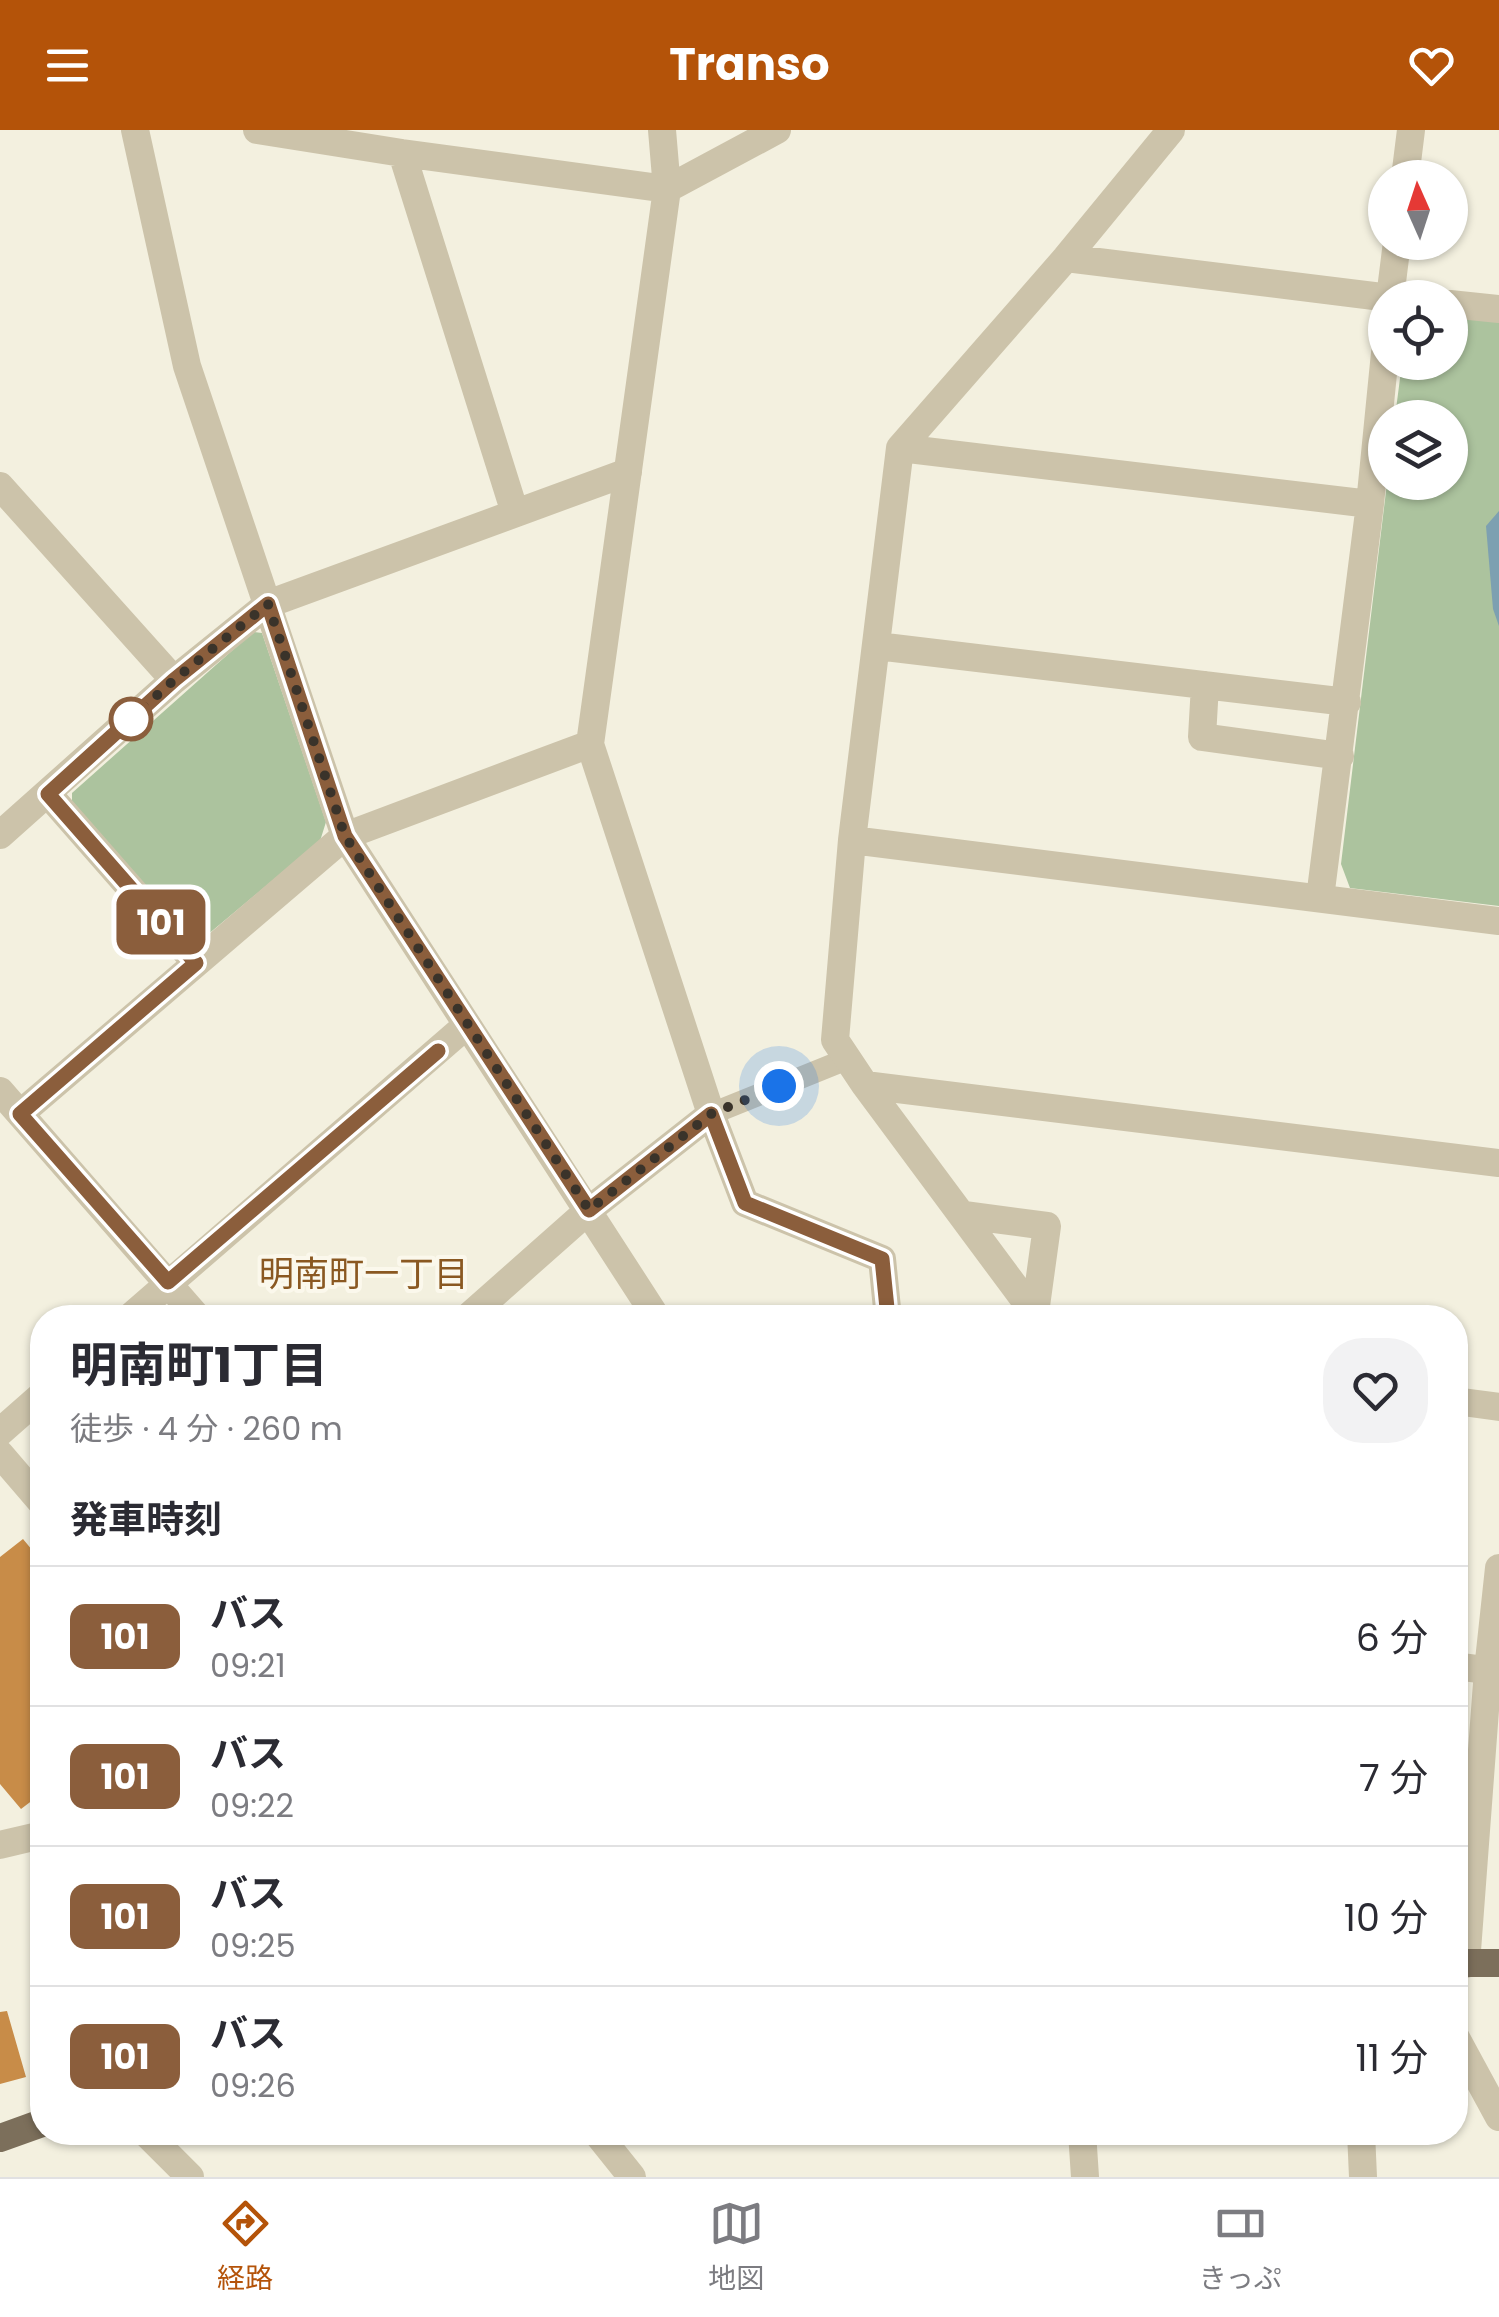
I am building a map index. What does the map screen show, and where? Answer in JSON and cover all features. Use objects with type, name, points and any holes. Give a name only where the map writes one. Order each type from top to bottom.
[{"type":"main road","points":[[1468,1963],[1499,1963]]},
{"type":"main road","points":[[0,2138],[30,2127]]},
{"type":"street","points":[[136,130],[187,366],[345,836],[649,1305]]},
{"type":"street","points":[[257,130],[667,189],[776,130]]},
{"type":"street","points":[[662,130],[667,189],[590,744],[711,1114],[745,1203],[882,1259],[887,1305]]},
{"type":"street","points":[[1030,1305],[834,1040],[852,840],[900,448],[1172,130]]},
{"type":"street","points":[[1407,160],[1411,130]]},
{"type":"street","points":[[402,153],[515,513]]},
{"type":"street","points":[[1066,258],[1368,295]]},
{"type":"street","points":[[1468,306],[1499,309]]},
{"type":"street","points":[[1320,898],[1347,702],[1382,380]]},
{"type":"street","points":[[900,448],[1370,504]]},
{"type":"street","points":[[0,836],[174,680],[268,604],[628,472]]},
{"type":"street","points":[[0,486],[10,516],[174,680]]},
{"type":"street","points":[[877,646],[1347,702]]},
{"type":"street","points":[[1205,685],[1202,737],[1340,756]]},
{"type":"street","points":[[20,1114],[345,836],[590,744]]},
{"type":"street","points":[[48,794],[196,963]]},
{"type":"street","points":[[852,840],[1499,921]]},
{"type":"street","points":[[143,1305],[468,1025]]},
{"type":"street","points":[[482,1305],[589,1210],[711,1114],[847,1059]]},
{"type":"street","points":[[865,1085],[1499,1163]]},
{"type":"street","points":[[0,1091],[187,1305]]},
{"type":"street","points":[[964,1215],[1046,1226],[1038,1305]]},
{"type":"street","points":[[1468,1403],[1499,1407]]},
{"type":"street","points":[[0,1432],[30,1405]]},
{"type":"street","points":[[0,1454],[30,1489]]},
{"type":"street","points":[[1468,1901],[1494,1671],[1499,1568]]},
{"type":"street","points":[[1468,1668],[1494,1671]]},
{"type":"street","points":[[0,1845],[30,1838]]},
{"type":"street","points":[[1468,2060],[1499,2118]]},
{"type":"street","points":[[159,2145],[190,2177]]},
{"type":"street","points":[[606,2145],[632,2177]]},
{"type":"street","points":[[1083,2145],[1086,2177]]},
{"type":"street","points":[[1362,2145],[1363,2177]]},
{"type":"green space","points":[[1468,313],[1499,317],[1499,906],[1350,888],[1341,864],[1385,500],[1468,500],[1468,400],[1397,400],[1400,380],[1468,380]]},
{"type":"green space","points":[[253,632],[262,633],[326,822],[320,841],[200,941],[184,941],[72,809],[72,793]]},
{"type":"water","points":[[1499,511],[1499,626],[1493,609],[1486,526]]},
{"type":"building","points":[[23,1539],[30,1547],[30,1802],[21,1809],[0,1784],[0,1557]]},
{"type":"building","points":[[7,2011],[26,2077],[0,2084],[0,2012]]},
{"type":"bus line","name":"101","points":[[438,1051],[168,1282],[20,1114],[196,963],[48,794],[174,680],[268,604],[345,836],[589,1210],[711,1114],[745,1203],[882,1259],[887,1305]]},
{"type":"district","name":"明南町一丁目","points":[[364,1274]]},
{"type":"route","points":[[131,719],[124,725],[268,604],[345,836],[589,1210],[711,1114],[779,1086]]}]
